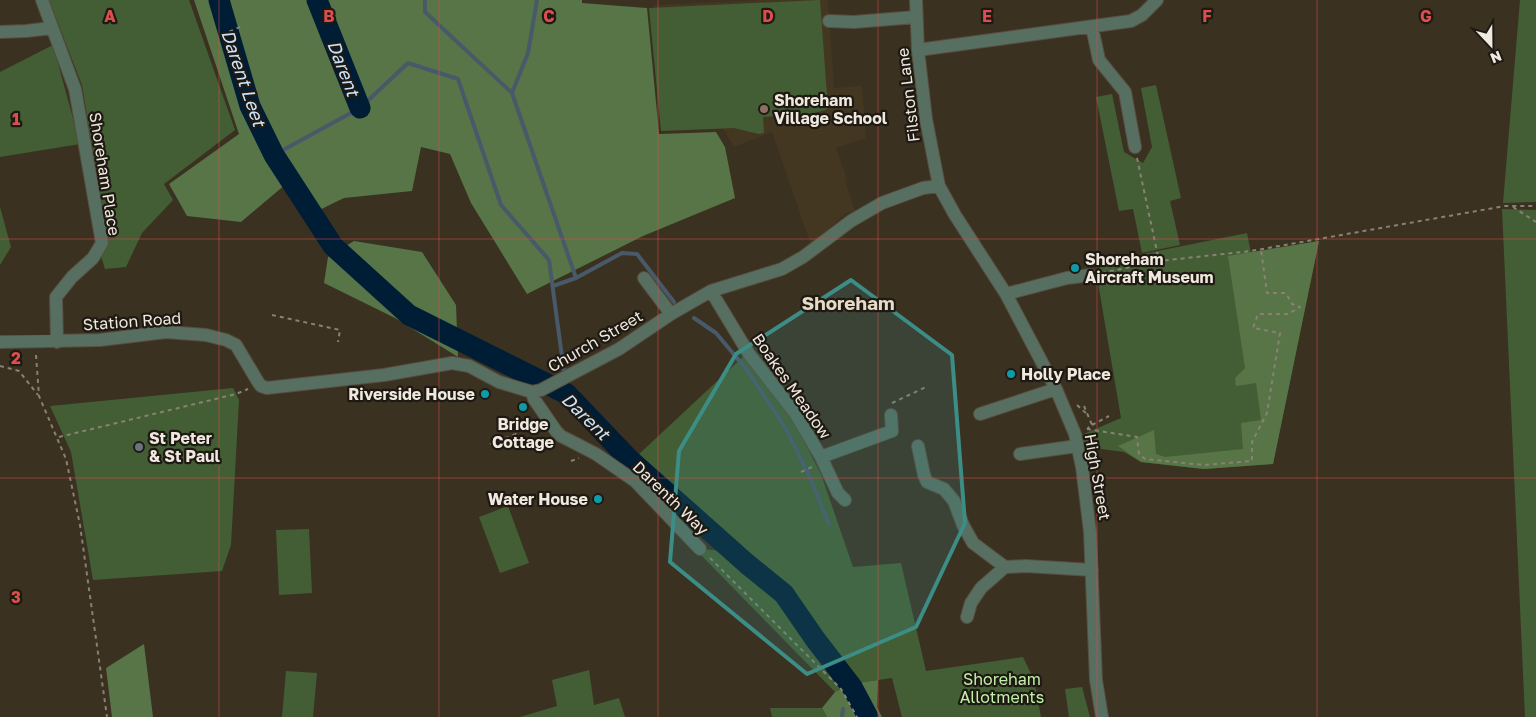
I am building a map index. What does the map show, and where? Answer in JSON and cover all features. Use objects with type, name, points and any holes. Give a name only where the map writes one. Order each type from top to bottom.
[{"type":"street","name":"Shoreham Place","points":[[42,0],[75,89],[102,243],[93,258],[72,277],[56,297],[57,342]]},
{"type":"street","name":"Filston Lane","points":[[916,0],[918,50],[931,149],[939,186]]},
{"type":"street","points":[[918,50],[1131,21],[1142,15],[1157,0]]},
{"type":"street","points":[[829,21],[854,22],[916,16]]},
{"type":"street","points":[[1092,27],[1099,60],[1125,92],[1135,147]]},
{"type":"street","points":[[0,32],[52,28]]},
{"type":"street","name":"Church Street","points":[[537,391],[619,350],[672,314],[711,291],[782,269],[803,257],[852,221],[882,203],[923,188],[939,186]]},
{"type":"street","name":"High Street","points":[[939,186],[955,215],[1006,294],[1056,388],[1075,434],[1090,532],[1096,680],[1102,717]]},
{"type":"street","points":[[1006,294],[1067,278],[1091,275]]},
{"type":"street","points":[[644,278],[672,314]]},
{"type":"street","name":"Boakes Meadow","points":[[711,291],[748,354],[795,413],[817,462],[838,493],[846,500]]},
{"type":"street","name":"Station Road","points":[[0,342],[100,340],[166,332],[197,334],[232,342],[238,348],[258,382]]},
{"type":"street","points":[[258,382],[264,388],[272,388],[384,375],[452,363],[469,366],[499,382],[537,391]]},
{"type":"street","points":[[980,414],[1056,388]]},
{"type":"street","name":"Darenth Way","points":[[537,391],[534,398],[561,436],[596,454],[635,481],[700,549]]},
{"type":"street","points":[[817,462],[892,431],[891,415]]},
{"type":"street","points":[[918,446],[924,475],[928,482],[944,489],[954,501],[963,525],[973,542],[1005,567]]},
{"type":"street","points":[[1020,454],[1078,446]]},
{"type":"street","points":[[967,617],[971,603],[981,588],[1005,567],[1026,566],[1092,570]]},
{"type":"path","points":[[222,35],[242,26]]},
{"type":"path","points":[[1135,147],[1159,261]]},
{"type":"path","points":[[1091,275],[1159,261],[1262,250],[1511,206],[1536,206]]},
{"type":"path","points":[[1511,206],[1536,222]]},
{"type":"path","points":[[1109,416],[1092,424],[1087,429],[1137,438],[1139,454],[1145,459],[1204,465],[1252,461],[1252,442],[1267,413],[1280,333],[1253,328],[1258,314],[1288,314],[1300,307],[1292,304],[1286,293],[1267,293],[1262,250]]},
{"type":"path","points":[[272,315],[340,330],[338,342]]},
{"type":"path","points":[[35,342],[39,396]]},
{"type":"path","points":[[0,366],[19,371],[39,396],[66,458],[80,525],[107,717]]},
{"type":"path","points":[[58,437],[236,394],[258,382]]},
{"type":"path","points":[[891,415],[892,402],[926,387]]},
{"type":"path","points":[[1084,406],[1092,424]]},
{"type":"path","points":[[148,422],[149,416]]},
{"type":"path","points":[[490,444],[516,434],[526,449],[556,431]]},
{"type":"path","points":[[801,472],[817,462]]},
{"type":"path","points":[[700,549],[841,689],[857,717]]},
{"type":"highlighted area","points":[[851,280],[952,355],[965,523],[916,627],[807,674],[670,562],[679,451],[736,354]]},
{"type":"shaded area","name":"Shoreham Village School","points":[[766,0],[828,0],[834,88],[862,86],[866,138],[836,148],[855,211],[845,214],[811,245],[772,132],[734,147],[723,129],[666,131],[654,5]]},
{"type":"green space","points":[[49,0],[189,0],[235,130],[164,184],[173,200],[142,233],[126,267],[105,269],[101,256],[108,244],[82,85]]},
{"type":"green space","points":[[194,0],[582,0],[582,3],[647,8],[659,134],[716,132],[725,147],[735,198],[643,236],[527,294],[471,203],[450,154],[421,147],[412,191],[344,198],[307,216],[286,184],[241,222],[187,216],[169,184],[239,134]]},
{"type":"green space","name":"Shoreham Village School","points":[[820,0],[828,109],[815,113],[763,117],[764,133],[759,134],[734,128],[661,131],[649,8]]},
{"type":"green space","points":[[1520,0],[1536,0],[1536,202],[1503,203]]},
{"type":"green space","points":[[53,45],[80,144],[0,157],[0,72]]},
{"type":"green space","points":[[1156,85],[1181,198],[1170,201],[1180,245],[1142,253],[1133,209],[1119,211],[1096,97],[1112,94],[1124,152],[1143,163],[1152,147],[1141,88]]},
{"type":"green space","points":[[0,207],[11,247],[0,265]]},
{"type":"green space","points":[[1502,209],[1536,210],[1536,717],[1525,717]]},
{"type":"green space","points":[[1247,233],[1251,253],[1319,241],[1273,464],[1204,469],[1141,462],[1124,452],[1086,447],[1079,436],[1121,418],[1096,271],[1108,261]]},
{"type":"green space","points":[[354,241],[422,252],[456,305],[458,357],[395,318],[324,283],[328,257]]},
{"type":"green space","points":[[1319,241],[1273,464],[1204,469],[1141,462],[1118,446],[1154,430],[1156,454],[1165,457],[1243,449],[1241,423],[1261,420],[1256,383],[1236,386],[1235,378],[1245,368],[1228,256]]},
{"type":"green space","name":"Shoreham Allotments","points":[[744,356],[791,416],[821,474],[853,567],[901,563],[926,671],[1023,657],[1034,680],[1041,717],[902,717],[892,678],[857,683],[821,639],[788,589],[750,558],[637,456]]},
{"type":"green space","points":[[233,388],[239,400],[231,545],[222,571],[93,580],[71,452],[50,406]]},
{"type":"green space","points":[[508,506],[529,563],[500,573],[479,517]]},
{"type":"green space","points":[[309,529],[312,593],[279,595],[276,530]]},
{"type":"green space","points":[[692,546],[700,549],[724,551],[781,599],[834,674],[841,689],[835,692]]},
{"type":"green space","points":[[144,644],[153,717],[112,717],[106,668]]},
{"type":"green space","points":[[589,670],[594,705],[619,698],[625,717],[520,717],[557,706],[552,680]]},
{"type":"green space","points":[[286,671],[317,673],[313,717],[282,717]]},
{"type":"green space","points":[[878,680],[877,707],[882,717],[827,717],[822,708],[835,692],[857,683]]},
{"type":"green space","points":[[1082,687],[1090,717],[1069,717],[1065,689]]},
{"type":"green space","points":[[770,708],[822,708],[827,717],[772,717]]},
{"type":"waterway","name":"Darent","points":[[219,0],[250,106],[274,155],[333,246],[409,315],[567,394],[629,459],[746,563],[784,594],[815,639],[852,687],[868,717]]},
{"type":"waterway","name":"Darent","points":[[317,0],[360,108]]},
{"type":"waterway","points":[[425,0],[425,12],[512,93],[576,278]]},
{"type":"waterway","points":[[512,93],[528,53],[537,0]]},
{"type":"waterway","points":[[274,155],[360,108],[408,63],[458,79],[501,205],[549,260],[567,394]]},
{"type":"waterway","points":[[553,286],[576,278],[622,253],[637,254],[674,302]]},
{"type":"waterway","points":[[694,318],[716,333],[747,370],[785,427],[809,475],[829,524]]},
{"type":"waterway","points":[[842,717],[843,709]]},
{"type":"place","name":"Shoreham Village School","points":[[764,109]]},
{"type":"place","name":"Shoreham Aircraft Museum","points":[[1075,268]]},
{"type":"place","name":"Holly Place","points":[[1011,374]]},
{"type":"place","name":"Riverside House","points":[[485,394]]},
{"type":"place","name":"Bridge Cottage","points":[[523,407]]},
{"type":"place","name":"St Peter & St Paul","points":[[139,447]]},
{"type":"place","name":"Water House","points":[[598,499]]},
{"type":"district","name":"Shoreham","points":[[848,302]]},
{"type":"water label","name":"Darent Leet","points":[[244,78]]}]
